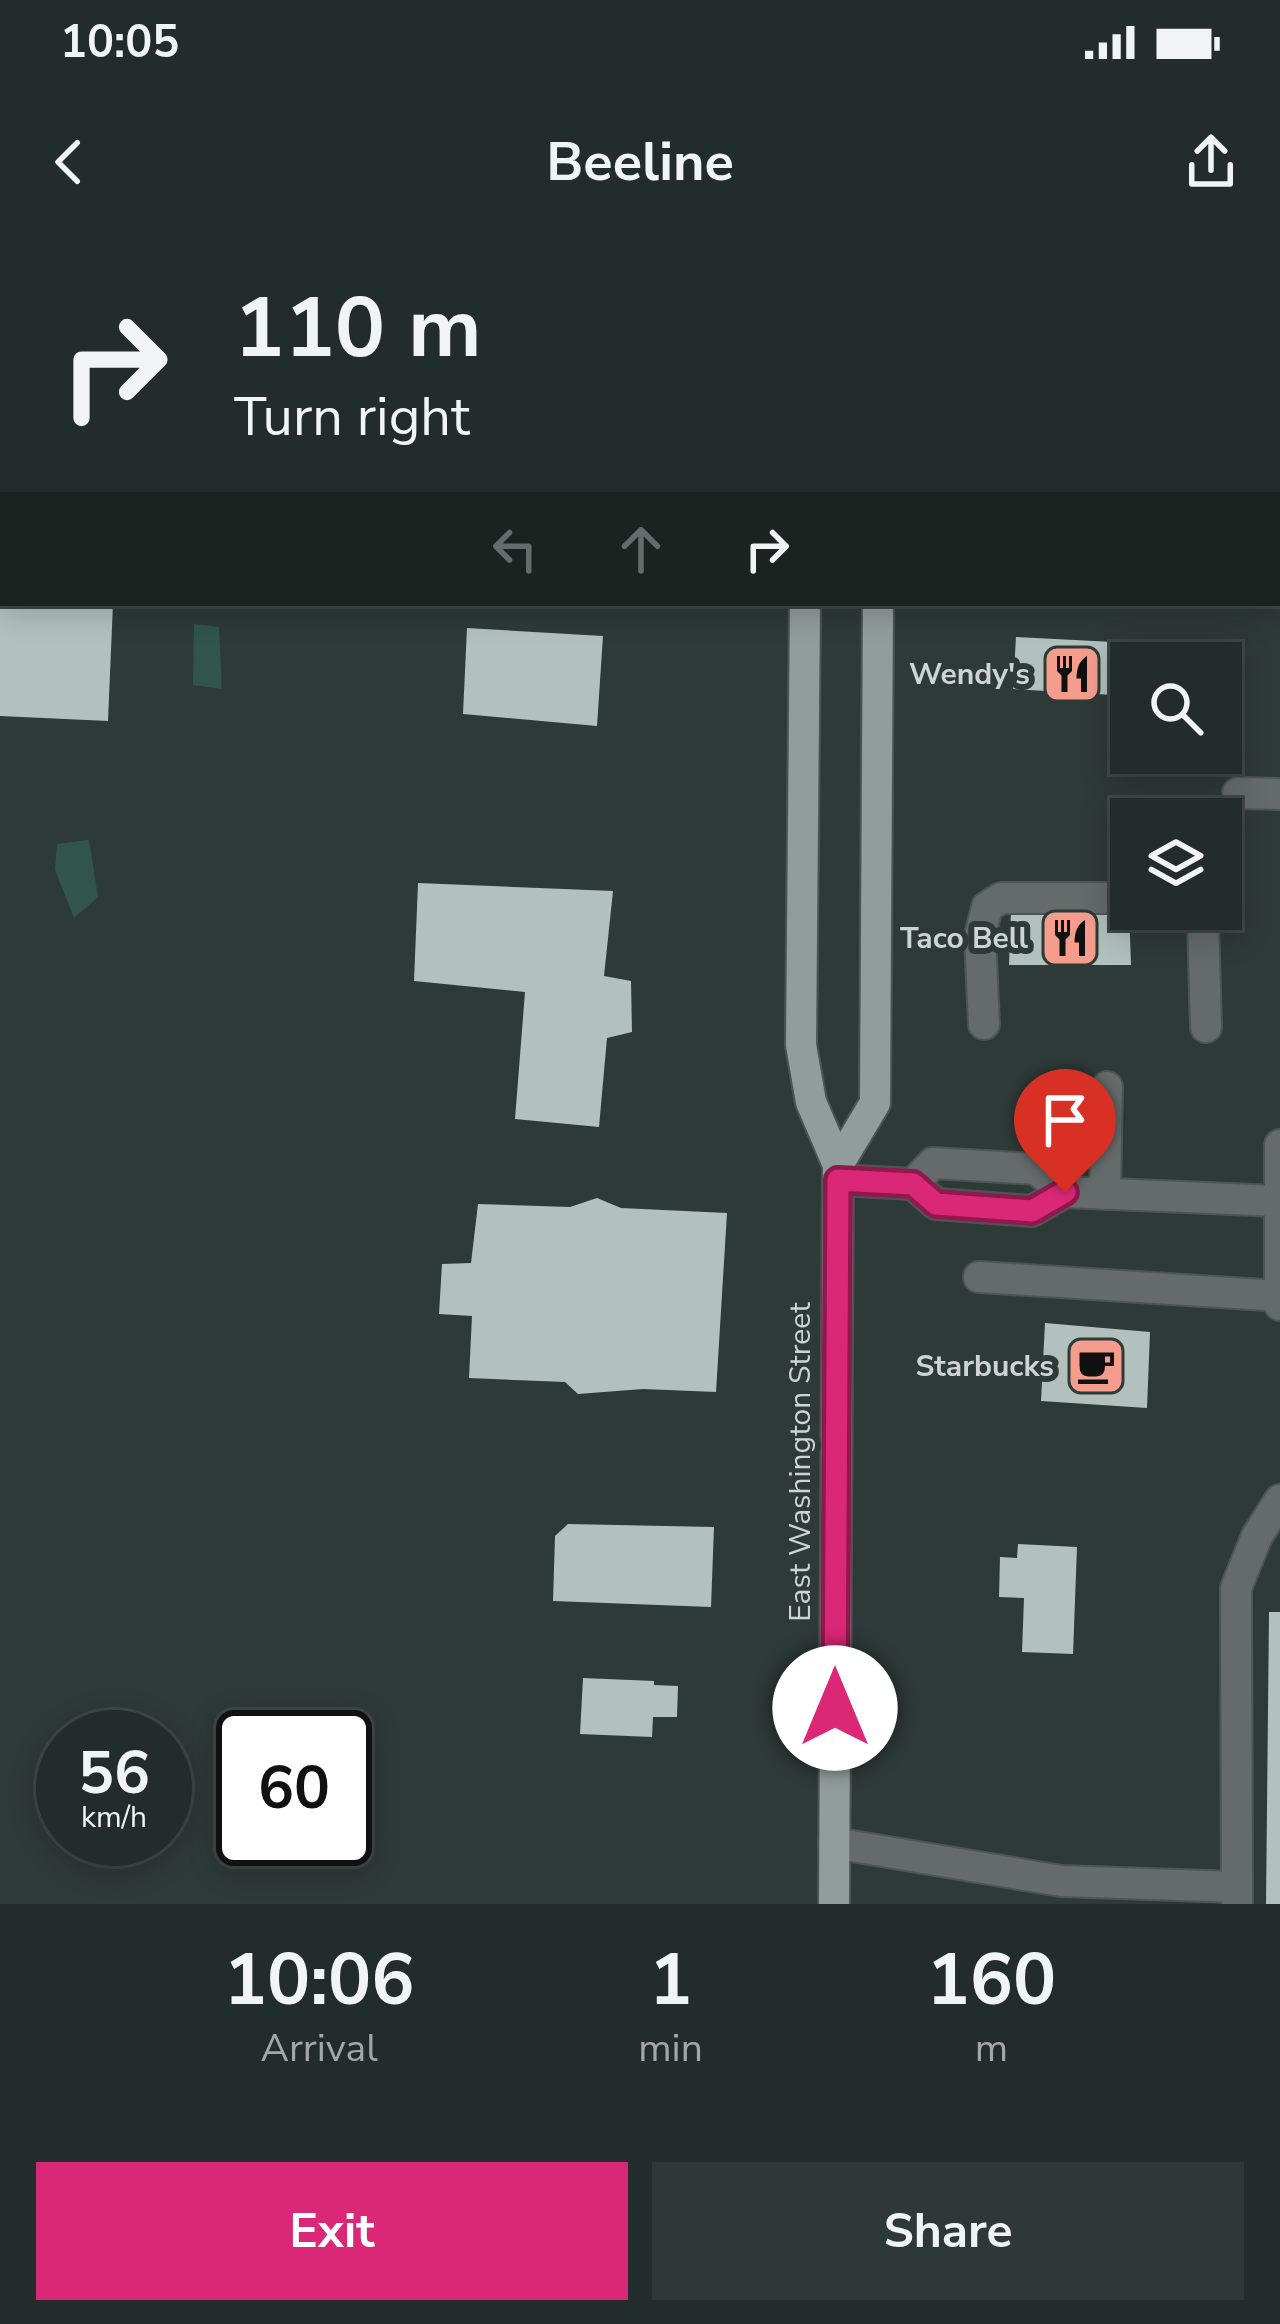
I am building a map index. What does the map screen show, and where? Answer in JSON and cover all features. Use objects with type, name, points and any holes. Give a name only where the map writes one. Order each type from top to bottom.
[{"type":"main road","name":"East Washington Street","points":[[805,606],[801,1045],[812,1102],[838,1173],[834,1904]]},
{"type":"main road","points":[[838,1173],[875,1103],[878,606]]},
{"type":"lane","points":[[1238,793],[1280,794]]},
{"type":"lane","points":[[983,1024],[980,936],[987,907],[1000,898],[1110,898]]},
{"type":"lane","points":[[1203,930],[1206,1027]]},
{"type":"lane","points":[[1105,1194],[1107,1088]]},
{"type":"lane","points":[[1280,1145],[1280,1305]]},
{"type":"lane","points":[[838,1173],[913,1184],[933,1163],[1036,1169],[1065,1192],[1278,1202]]},
{"type":"lane","points":[[980,1277],[1280,1295]]},
{"type":"lane","points":[[835,1843],[1061,1881],[1237,1895],[1236,1588],[1257,1536],[1280,1500]]},
{"type":"green space","points":[[194,624],[219,627],[222,689],[193,685]]},
{"type":"green space","points":[[89,840],[98,897],[74,918],[55,870],[57,844]]},
{"type":"building","points":[[0,606],[113,606],[108,721],[0,716]]},
{"type":"building","points":[[467,628],[603,636],[597,726],[463,714]]},
{"type":"building","name":"Wendy's","points":[[1016,637],[1114,642],[1110,695],[1013,689]]},
{"type":"building","points":[[418,883],[613,891],[604,976],[631,981],[632,1032],[607,1038],[599,1127],[515,1119],[525,992],[414,981]]},
{"type":"building","name":"Taco Bell","points":[[1011,910],[1110,911],[1110,930],[1130,930],[1131,965],[1009,965]]},
{"type":"building","points":[[597,1198],[621,1208],[727,1213],[716,1392],[643,1389],[578,1394],[565,1382],[469,1378],[472,1316],[439,1314],[442,1264],[471,1263],[478,1204],[570,1207]]},
{"type":"building","name":"Starbucks","points":[[1045,1323],[1150,1332],[1147,1408],[1041,1401]]},
{"type":"building","points":[[568,1524],[714,1527],[711,1607],[553,1601],[555,1536]]},
{"type":"building","points":[[1018,1544],[1077,1547],[1073,1654],[1022,1652],[1024,1598],[999,1597],[1000,1557],[1017,1558]]},
{"type":"building","points":[[1269,1612],[1280,1612],[1280,1904],[1266,1904]]},
{"type":"building","points":[[583,1678],[678,1686],[677,1717],[653,1717],[652,1737],[580,1734]]},
{"type":"place","name":"Wendy's","points":[[1072,674]]},
{"type":"place","name":"Taco Bell","points":[[1070,938]]},
{"type":"place","name":"Starbucks","points":[[1096,1366]]},
{"type":"route","points":[[835,1708],[838,1180],[913,1184],[936,1204],[1032,1211],[1065,1192]]}]
